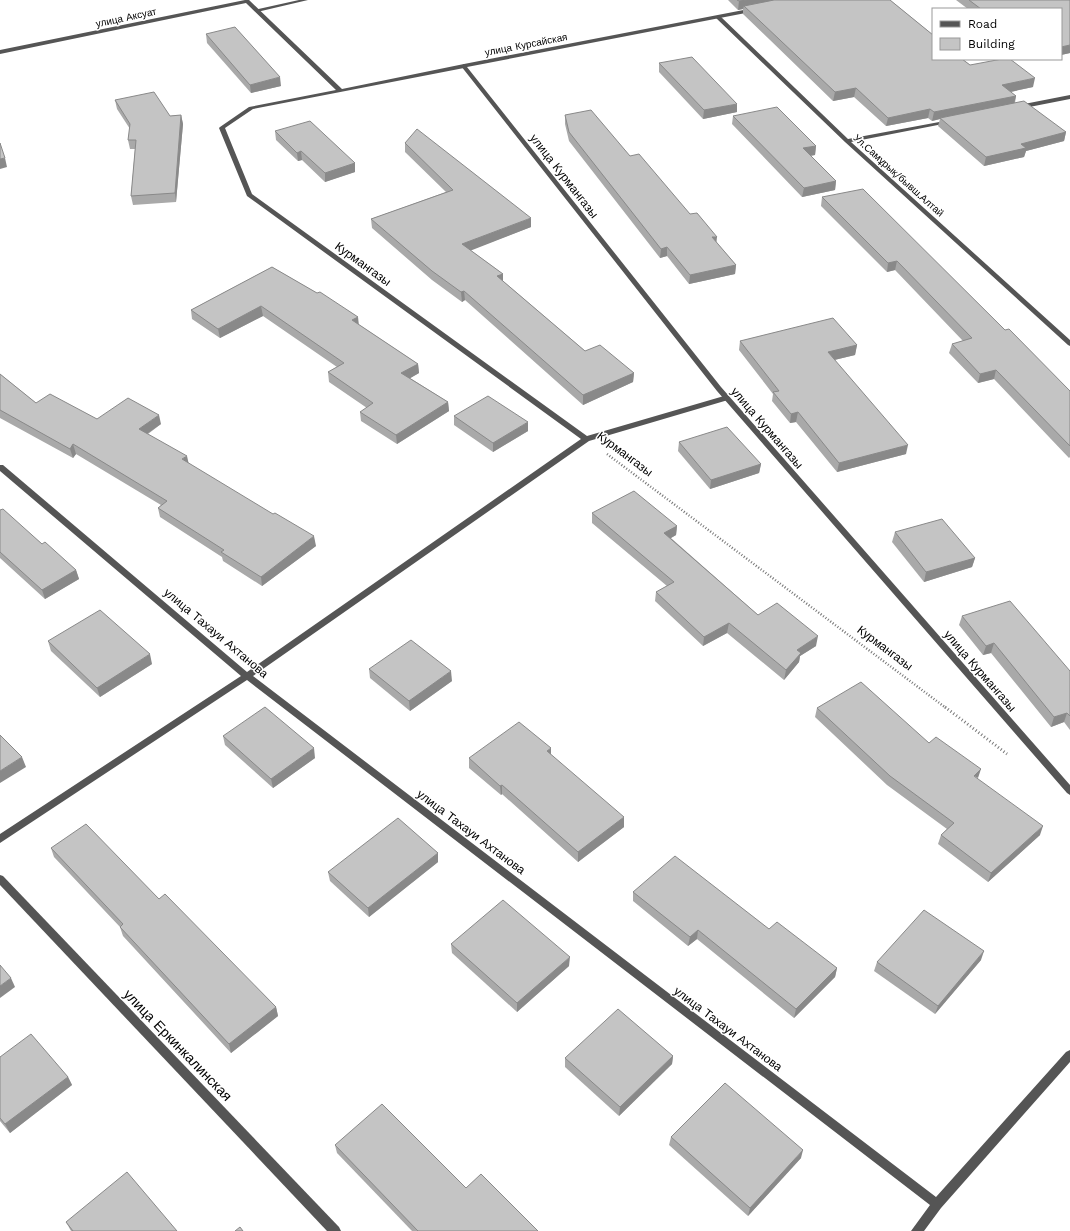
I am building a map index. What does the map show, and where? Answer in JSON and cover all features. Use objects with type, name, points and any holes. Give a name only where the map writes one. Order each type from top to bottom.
[{"type":"street","points":[[257,10],[306,0]]},
{"type":"street","name":"улица Аксуат","points":[[0,52],[247,1],[340,90]]},
{"type":"street","name":"улица Курсайская","points":[[251,108],[762,8]]},
{"type":"street","name":"Ул.Самұрық/бывш.Алтай","points":[[718,17],[847,141],[1070,344]]},
{"type":"street","name":"улица Курмангазы","points":[[464,66],[726,398],[1070,791]]},
{"type":"street","points":[[1008,109],[1070,97]]},
{"type":"street","name":"Курмангазы","points":[[251,108],[222,128],[249,195],[586,439]]},
{"type":"street","points":[[847,141],[955,120]]},
{"type":"street","points":[[0,839],[248,676],[586,439],[726,398]]},
{"type":"street","name":"улица Тахауи Ахтанова","points":[[0,467],[248,676],[937,1204]]},
{"type":"street","name":"улица Еркинкалинская","points":[[0,879],[335,1231]]},
{"type":"street","points":[[916,1231],[937,1204],[1070,1055]]},
{"type":"path","name":"Курмангазы","points":[[586,439],[1013,758]]},
{"type":"building","points":[[774,0],[890,0],[932,34],[932,60],[963,60],[970,65],[997,60],[1011,60],[1035,78],[1002,85],[1016,96],[934,112],[930,109],[888,118],[856,88],[835,92],[744,6]]},
{"type":"building","points":[[969,0],[1070,0],[1070,45],[1062,47],[1062,8],[980,8]]},
{"type":"building","points":[[235,27],[280,77],[250,85],[206,34]]},
{"type":"building","points":[[692,57],[737,104],[704,110],[659,63]]},
{"type":"building","points":[[154,92],[170,116],[181,115],[175,193],[131,196],[136,140],[128,140],[130,124],[115,100]]},
{"type":"building","points":[[1024,101],[1066,132],[1021,144],[1026,148],[986,157],[940,118]]},
{"type":"building","points":[[777,107],[816,146],[803,148],[836,181],[804,188],[733,116]]},
{"type":"building","points":[[591,110],[630,156],[639,154],[690,214],[697,213],[717,237],[712,237],[736,265],[690,275],[667,247],[661,249],[569,132],[565,115]]},
{"type":"building","points":[[310,121],[355,163],[325,173],[301,151],[297,153],[275,131]]},
{"type":"building","points":[[417,129],[531,218],[462,244],[503,274],[497,276],[585,351],[600,345],[634,373],[583,395],[464,291],[461,292],[432,271],[371,219],[453,190],[405,143]]},
{"type":"building","points":[[0,143],[5,158],[0,159]]},
{"type":"building","points":[[863,189],[1005,330],[1009,329],[1070,391],[1070,446],[996,370],[980,374],[952,344],[972,338],[897,261],[888,263],[822,197]]},
{"type":"building","points":[[272,267],[317,293],[320,292],[358,317],[352,320],[418,364],[401,373],[448,402],[396,435],[360,412],[373,403],[328,372],[344,363],[261,306],[218,329],[191,310]]},
{"type":"building","points":[[833,318],[857,345],[828,352],[908,445],[839,463],[798,412],[791,414],[773,392],[779,391],[740,341]]},
{"type":"building","points":[[0,374],[36,403],[50,394],[97,419],[128,398],[159,415],[139,429],[187,456],[182,459],[273,514],[275,513],[314,536],[261,577],[221,552],[224,550],[158,508],[167,501],[73,444],[70,449],[0,410]]},
{"type":"building","points":[[488,396],[528,422],[493,443],[454,416]]},
{"type":"building","points":[[727,427],[761,464],[711,480],[679,442]]},
{"type":"building","points":[[634,491],[677,526],[664,533],[758,615],[777,603],[818,636],[797,650],[801,653],[786,670],[729,623],[704,637],[656,592],[674,582],[592,513]]},
{"type":"building","points":[[3,509],[42,544],[45,542],[76,570],[42,590],[0,552],[0,510]]},
{"type":"building","points":[[942,519],[975,558],[926,572],[895,532]]},
{"type":"building","points":[[1010,601],[1070,671],[1070,716],[1067,713],[1054,717],[994,643],[986,646],[962,616]]},
{"type":"building","points":[[100,610],[150,654],[97,688],[48,641]]},
{"type":"building","points":[[411,640],[451,671],[409,701],[369,669]]},
{"type":"building","points":[[861,682],[929,743],[936,737],[981,769],[974,776],[1043,826],[991,873],[941,835],[954,823],[890,776],[817,708]]},
{"type":"building","points":[[265,707],[314,748],[271,779],[223,736]]},
{"type":"building","points":[[519,722],[551,748],[547,751],[624,817],[578,852],[469,758]]},
{"type":"building","points":[[0,735],[22,757],[0,771]]},
{"type":"building","points":[[398,818],[438,853],[368,908],[328,872]]},
{"type":"building","points":[[86,824],[159,899],[165,894],[276,1007],[229,1044],[120,927],[123,924],[51,848]]},
{"type":"building","points":[[675,856],[769,929],[777,922],[837,968],[796,1009],[698,930],[690,937],[633,892]]},
{"type":"building","points":[[503,900],[570,957],[517,1003],[451,944]]},
{"type":"building","points":[[924,910],[984,951],[938,1006],[877,962]]},
{"type":"building","points":[[0,965],[11,978],[0,986]]},
{"type":"building","points":[[618,1009],[673,1056],[620,1107],[565,1058]]},
{"type":"building","points":[[31,1034],[68,1077],[5,1124],[0,1118],[0,1057]]},
{"type":"building","points":[[725,1083],[803,1150],[750,1208],[671,1137]]},
{"type":"building","points":[[382,1104],[466,1188],[481,1174],[538,1231],[418,1231],[335,1145]]},
{"type":"building","points":[[127,1172],[177,1231],[73,1231],[66,1222]]},
{"type":"building","points":[[240,1227],[243,1231],[235,1231]]}]
